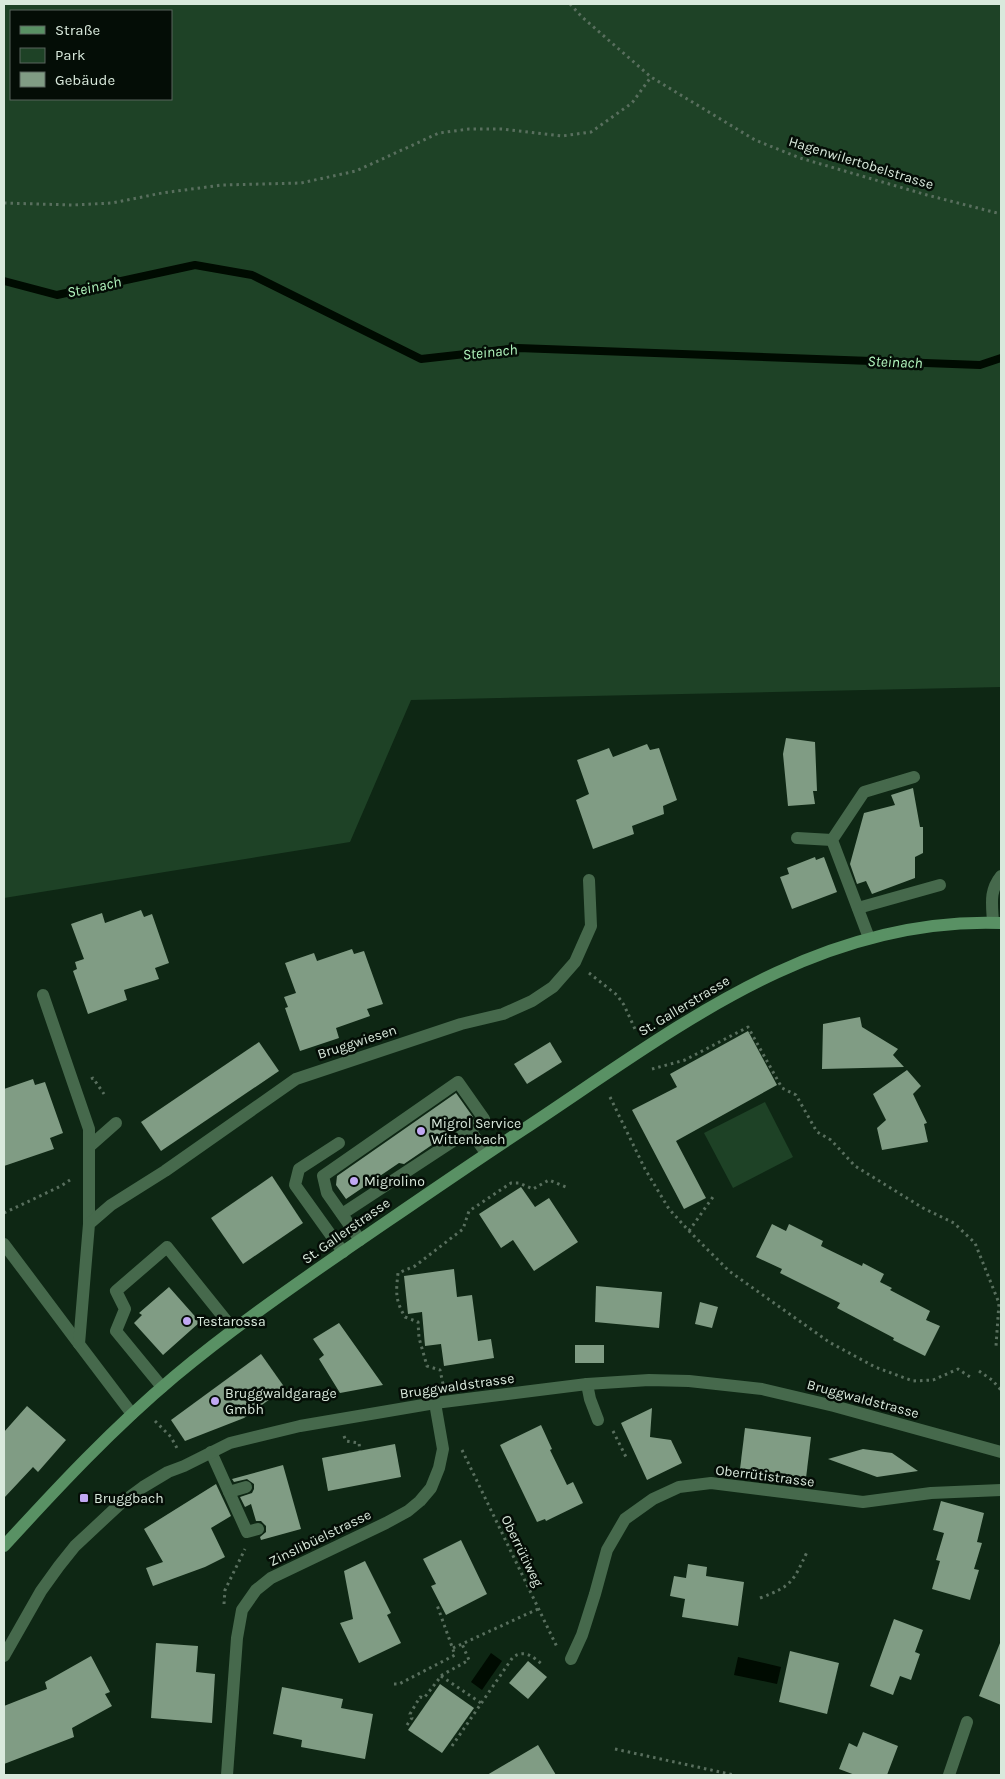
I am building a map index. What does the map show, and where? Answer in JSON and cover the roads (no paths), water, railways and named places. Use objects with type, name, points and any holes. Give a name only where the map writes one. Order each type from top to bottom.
[{"type":"main road","name":"St. Gallerstrasse","points":[[4,1546],[132,1414],[233,1329],[486,1153],[641,1050],[744,987],[831,950],[869,938],[950,924],[997,922]]},
{"type":"street","points":[[832,840],[864,792],[914,777]]},
{"type":"street","points":[[798,838],[832,840]]},
{"type":"street","points":[[832,840],[869,938]]},
{"type":"street","points":[[997,922],[992,901],[994,885],[1001,876]]},
{"type":"street","name":"Bruggwiesen","points":[[89,1224],[111,1206],[165,1171],[296,1078],[461,1024],[503,1014],[532,1001],[553,987],[574,962],[591,926],[589,880]]},
{"type":"street","points":[[858,908],[940,885]]},
{"type":"street","points":[[43,995],[90,1129],[89,1224],[79,1344]]},
{"type":"street","points":[[342,1214],[484,1120],[458,1082],[323,1176],[327,1193],[360,1240]]},
{"type":"street","points":[[90,1146],[116,1123]]},
{"type":"street","points":[[470,1130],[486,1153]]},
{"type":"street","points":[[340,1143],[299,1170],[295,1185],[343,1252]]},
{"type":"street","points":[[4,1244],[132,1414]]},
{"type":"street","points":[[162,1387],[116,1331],[124,1309],[116,1291],[167,1247],[233,1329]]},
{"type":"street","name":"Bruggwaldstrasse","points":[[4,1656],[41,1591],[75,1546],[93,1527],[120,1504],[168,1472],[211,1452],[230,1444],[300,1426],[435,1403],[587,1384],[650,1380],[689,1381],[762,1389],[834,1406],[1001,1452]]},
{"type":"street","points":[[587,1384],[590,1400],[598,1420]]},
{"type":"street","name":"Zinslibüelstrasse","points":[[227,1775],[237,1638],[242,1610],[256,1590],[271,1578],[386,1523],[408,1511],[420,1501],[431,1488],[439,1468],[443,1449],[435,1403]]},
{"type":"street","points":[[211,1452],[229,1492],[252,1531]]},
{"type":"street","name":"Oberrütistrasse","points":[[571,1659],[582,1635],[606,1550],[625,1519],[653,1498],[679,1487],[711,1483],[863,1502],[931,1493],[1001,1490]]},
{"type":"street","points":[[229,1492],[246,1487]]},
{"type":"street","points":[[949,1775],[967,1722]]},
{"type":"waterway","name":"Steinach","points":[[4,281],[57,295],[195,265],[252,275],[421,359],[518,348],[980,365],[1001,358]]},
{"type":"place","name":"Migrol Service Wittenbach","points":[[421,1131]]},
{"type":"place","name":"Migrolino","points":[[354,1181]]},
{"type":"place","name":"Testarossa","points":[[187,1321]]},
{"type":"place","name":"Bruggwaldgarage Gmbh","points":[[215,1401]]},
{"type":"place","name":"Bruggbach","points":[[84,1498]]}]
